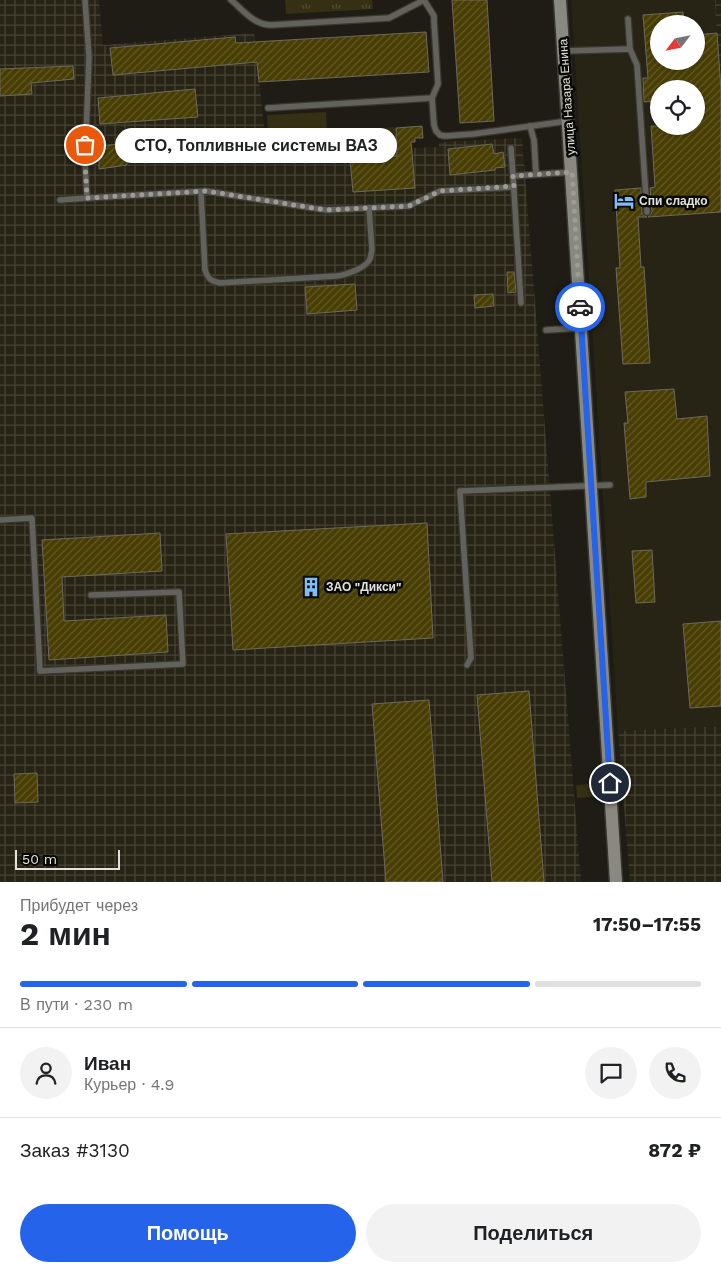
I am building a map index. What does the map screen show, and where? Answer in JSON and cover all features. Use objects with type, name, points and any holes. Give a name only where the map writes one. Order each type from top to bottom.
[{"type":"main road","name":"улица Назара Енина","points":[[560,0],[616,882]]},
{"type":"lane","points":[[86,0],[89,57],[85,162],[87,198]]},
{"type":"lane","points":[[231,0],[259,23],[265,25],[389,18],[424,0],[434,16],[438,84],[432,98],[434,125],[440,135],[474,134],[568,121]]},
{"type":"lane","points":[[628,18],[630,49],[637,65],[647,212]]},
{"type":"lane","points":[[564,51],[630,49]]},
{"type":"lane","points":[[268,108],[432,98]]},
{"type":"lane","points":[[530,126],[534,140],[536,174]]},
{"type":"lane","points":[[511,148],[521,303]]},
{"type":"lane","points":[[513,176],[572,172]]},
{"type":"lane","points":[[60,200],[201,192],[326,210],[409,206],[440,191],[514,186]]},
{"type":"lane","points":[[201,192],[206,270],[208,278],[212,282],[220,283],[336,276],[351,272],[364,265],[371,257],[369,208]]},
{"type":"lane","points":[[546,330],[581,328]]},
{"type":"lane","points":[[467,665],[472,658],[460,491],[610,485]]},
{"type":"lane","points":[[0,520],[32,518],[40,671],[183,664],[178,592],[91,595]]},
{"type":"shaded area","points":[[0,0],[99,0],[103,45],[254,33],[267,154],[439,147],[439,142],[522,138],[581,882],[0,882]]},
{"type":"shaded area","points":[[571,0],[717,0],[721,75],[721,726],[618,731]]},
{"type":"shaded area","points":[[715,0],[721,0],[721,111]]},
{"type":"shaded area","points":[[721,726],[721,882],[630,882],[618,731]]},
{"type":"green space","points":[[285,0],[372,0],[373,9],[286,14]]},
{"type":"green space","points":[[326,112],[328,148],[269,151],[267,115]]},
{"type":"green space","points":[[395,127],[397,147],[352,150],[351,130]]},
{"type":"green space","points":[[603,783],[604,796],[577,798],[576,785]]},
{"type":"building","points":[[452,0],[487,0],[494,121],[460,123]]},
{"type":"building","points":[[683,12],[683,15],[650,15],[650,70],[705,70],[705,34],[717,33],[721,90],[721,212],[648,217],[652,212],[650,188],[655,187],[652,135],[705,135],[705,80],[650,80],[650,102],[644,102],[643,78],[648,78],[643,15]]},
{"type":"building","points":[[426,32],[429,72],[259,82],[257,62],[113,75],[110,48],[235,37],[236,43]]},
{"type":"building","points":[[73,66],[74,79],[31,83],[32,94],[0,96],[0,69]]},
{"type":"building","points":[[195,89],[198,117],[100,124],[98,98]]},
{"type":"building","points":[[422,126],[423,138],[415,138],[415,142],[411,142],[415,188],[353,192],[350,160],[397,156],[396,128]]},
{"type":"building","points":[[260,130],[260,143],[127,157],[127,165],[99,169],[99,146]]},
{"type":"building","points":[[492,144],[494,154],[503,152],[505,167],[495,168],[495,170],[450,175],[448,149]]},
{"type":"building","points":[[641,188],[642,213],[647,217],[638,217],[641,267],[644,267],[650,363],[623,364],[616,268],[620,268],[615,190]]},
{"type":"building","points":[[507,272],[514,272],[516,292],[508,293]]},
{"type":"building","points":[[355,284],[357,310],[307,314],[305,287]]},
{"type":"building","points":[[493,294],[494,306],[475,308],[474,295]]},
{"type":"building","points":[[674,389],[677,419],[707,416],[710,476],[646,482],[646,497],[630,499],[624,423],[628,423],[625,392]]},
{"type":"building","name":"ЗАО \"Дикси\"","points":[[427,523],[433,638],[233,650],[226,534]]},
{"type":"building","points":[[160,533],[162,571],[62,577],[64,621],[166,615],[168,652],[49,660],[42,540]]},
{"type":"building","points":[[652,550],[655,602],[636,603],[632,551]]},
{"type":"building","points":[[721,621],[721,706],[690,708],[683,624]]},
{"type":"building","points":[[529,691],[544,882],[492,882],[477,695]]},
{"type":"building","points":[[429,700],[443,882],[386,882],[372,704]]},
{"type":"building","points":[[37,773],[38,802],[15,803],[14,774]]},
{"type":"way so far","points":[[85,145],[87,198],[206,191],[326,210],[409,206],[440,191],[514,186],[513,176],[572,172],[580,307]]},
{"type":"place","name":"СТО, Топливные системы ВАЗ","points":[[85,145]]},
{"type":"place","name":"Спи сладко","points":[[624,201]]},
{"type":"place","name":"ЗАО \"Дикси\"","points":[[311,587]]},
{"type":"route","points":[[580,307],[610,783]]}]
